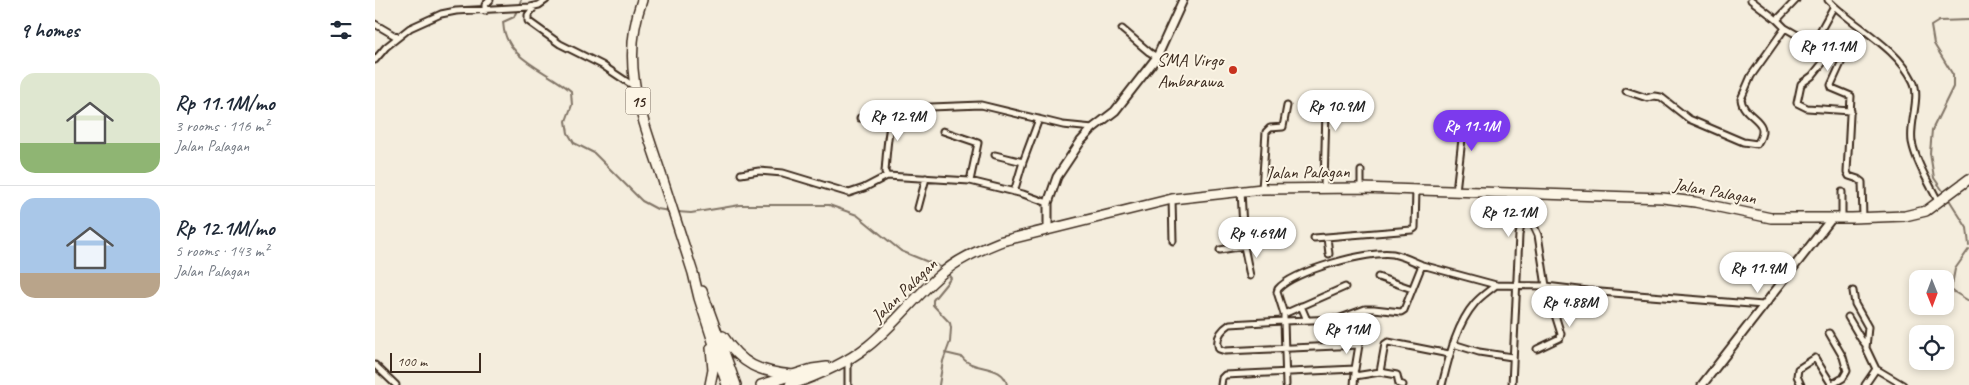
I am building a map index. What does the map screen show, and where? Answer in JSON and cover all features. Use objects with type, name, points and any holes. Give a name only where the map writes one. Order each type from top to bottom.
[{"type":"main road","name":"15","points":[[642,0],[635,19],[632,41],[632,67],[635,88],[644,123],[693,273],[736,385]]},
{"type":"main road","name":"Jalan Palagan","points":[[790,385],[815,377],[867,347],[887,330],[939,275],[977,251],[1002,241],[1172,199],[1241,190],[1361,188],[1663,198],[1695,202],[1771,218],[1863,218],[1926,211],[1969,179]]},
{"type":"main road","name":"15","points":[[710,321],[713,370],[710,385]]},
{"type":"main road","name":"15","points":[[710,321],[727,385]]},
{"type":"main road","points":[[710,321],[743,361],[758,369],[793,375]]},
{"type":"main road","name":"Jalan Palagan","points":[[761,385],[812,369],[832,366]]},
{"type":"street","points":[[485,11],[485,5],[490,0]]},
{"type":"street","points":[[375,60],[377,54],[397,37],[410,28],[441,14],[535,6],[546,0]]},
{"type":"street","points":[[1048,229],[1049,203],[1057,177],[1093,128],[1115,111],[1157,57],[1183,0]]},
{"type":"street","points":[[1750,0],[1785,28],[1842,61],[1831,85],[1832,88],[1851,96],[1847,172],[1849,176],[1862,182],[1863,218]]},
{"type":"street","points":[[1777,20],[1796,0]]},
{"type":"street","points":[[1828,0],[1877,39],[1914,82],[1915,96],[1911,130],[1915,154],[1943,198]]},
{"type":"street","points":[[535,6],[528,15],[528,21],[560,44],[602,65],[635,88]]},
{"type":"street","points":[[1813,44],[1834,6]]},
{"type":"street","points":[[375,24],[397,37]]},
{"type":"street","points":[[1626,91],[1647,98],[1661,97],[1689,120],[1743,142],[1757,144],[1762,133],[1761,125],[1745,108],[1741,99],[1751,76],[1785,28]]},
{"type":"street","points":[[1122,29],[1157,57]]},
{"type":"street","points":[[1829,54],[1812,76],[1801,84],[1797,103],[1807,108],[1851,111]]},
{"type":"street","points":[[1310,103],[1323,105],[1326,109],[1324,188]]},
{"type":"street","points":[[887,176],[885,172],[892,118],[899,109],[981,104],[1039,119],[1093,128]]},
{"type":"street","points":[[1262,189],[1266,132],[1270,128],[1283,127],[1287,106]]},
{"type":"street","points":[[860,118],[892,118]]},
{"type":"street","points":[[1014,192],[1039,119]]},
{"type":"street","points":[[943,131],[978,142],[970,181]]},
{"type":"street","points":[[1451,133],[1459,134],[1462,139],[1456,191]]},
{"type":"street","points":[[995,155],[1023,162]]},
{"type":"street","points":[[741,174],[759,171],[783,173],[849,192],[864,188],[887,176],[970,181],[1049,203]]},
{"type":"street","points":[[1361,171],[1361,188]]},
{"type":"street","points":[[918,208],[926,178]]},
{"type":"street","points":[[1241,190],[1244,246],[1250,276]]},
{"type":"street","points":[[1314,238],[1412,230],[1415,228],[1416,190]]},
{"type":"street","points":[[1842,192],[1842,218]]},
{"type":"street","points":[[1512,385],[1519,235],[1528,193]]},
{"type":"street","points":[[1172,199],[1173,241]]},
{"type":"street","points":[[1526,208],[1538,235],[1546,286],[1561,334],[1560,338],[1537,349]]},
{"type":"street","points":[[1703,385],[1832,218]]},
{"type":"street","points":[[1327,236],[1329,254]]},
{"type":"street","points":[[1221,250],[1244,246]]},
{"type":"street","points":[[1286,385],[1285,321],[1277,292],[1278,289],[1313,269],[1377,254],[1393,254],[1422,265],[1496,285],[1546,286],[1597,292],[1763,305]]},
{"type":"street","points":[[1359,345],[1221,350],[1217,341],[1221,331],[1229,324],[1338,319],[1365,309],[1401,312],[1404,310],[1422,265]]},
{"type":"street","points":[[1378,277],[1412,289]]},
{"type":"street","points":[[1442,385],[1449,354],[1467,314],[1477,301],[1496,285]]},
{"type":"street","points":[[1284,314],[1345,287]]},
{"type":"street","points":[[1853,291],[1855,304],[1868,327],[1865,344]]},
{"type":"street","points":[[1301,306],[1307,320]]},
{"type":"street","points":[[1354,385],[1365,309]]},
{"type":"street","points":[[1349,315],[1351,319],[1363,320]]},
{"type":"street","points":[[1848,316],[1865,344],[1876,369],[1903,385]]},
{"type":"street","points":[[1801,385],[1797,376],[1798,369],[1815,358],[1831,385],[1843,378],[1847,371],[1843,357],[1829,333]]},
{"type":"street","points":[[1380,372],[1385,344],[1388,342],[1449,354]]},
{"type":"street","points":[[1453,344],[1479,352],[1512,357]]},
{"type":"street","points":[[848,359],[848,385]]},
{"type":"street","points":[[375,365],[396,385]]},
{"type":"street","points":[[1221,385],[1222,378],[1225,375],[1355,369]]},
{"type":"street","points":[[1865,385],[1876,369]]},
{"type":"street","points":[[1355,376],[1380,372],[1398,376],[1398,382],[1403,385]]},
{"type":"waterway","points":[[519,5],[521,0]]},
{"type":"waterway","points":[[517,10],[514,17],[503,22],[505,35],[519,55],[528,63],[571,91],[572,105],[566,121],[568,133],[574,143],[594,153],[642,201],[657,209],[670,211]]},
{"type":"waterway","points":[[1945,194],[1934,178],[1930,153],[1932,130],[1953,87],[1953,75],[1934,44],[1931,26],[1939,21],[1969,20]]},
{"type":"waterway","points":[[1948,198],[1967,228],[1969,245]]},
{"type":"waterway","points":[[677,212],[691,213],[740,205],[829,205],[857,215],[901,251],[943,268]]},
{"type":"waterway","points":[[1969,249],[1955,269],[1951,290],[1969,301]]},
{"type":"waterway","points":[[939,385],[943,361],[950,342],[951,328],[950,323],[933,305],[933,300],[951,278],[947,273]]},
{"type":"waterway","points":[[945,353],[962,357],[973,365],[1000,373],[1005,378],[1007,385]]},
{"type":"place","name":"SMA Virgo Ambarawa","points":[[1233,70]]}]
